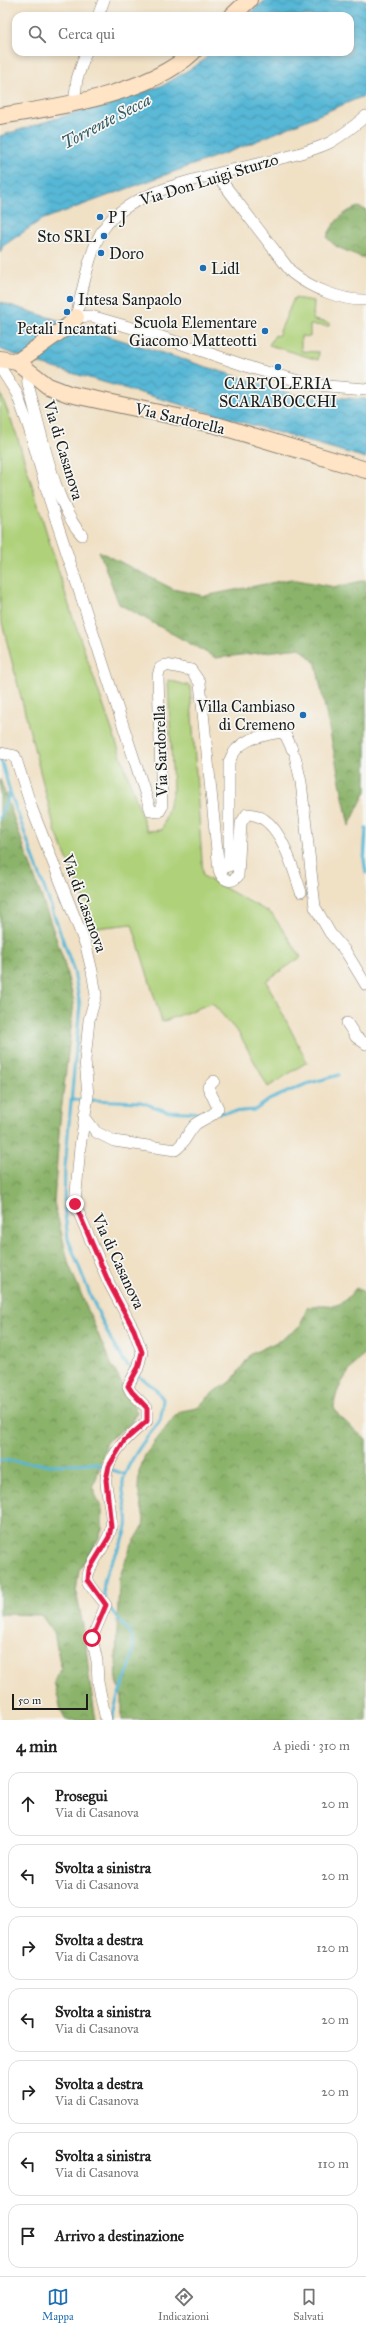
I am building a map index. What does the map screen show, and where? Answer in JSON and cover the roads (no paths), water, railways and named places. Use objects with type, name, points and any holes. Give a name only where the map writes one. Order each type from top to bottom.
[{"type":"main road","points":[[236,12],[249,0]]},
{"type":"main road","points":[[0,116],[74,104],[149,80],[178,66],[189,56]]},
{"type":"main road","points":[[23,363],[74,320]]},
{"type":"main road","name":"Via Sardorella","points":[[0,359],[23,363],[48,386],[69,394],[216,425],[366,470]]},
{"type":"street","points":[[100,12],[104,0]]},
{"type":"street","points":[[74,104],[77,80],[85,56]]},
{"type":"street","name":"Via Don Luigi Sturzo","points":[[74,320],[97,241],[111,219],[132,203],[216,174],[303,152],[329,142],[366,116]]},
{"type":"street","points":[[216,174],[292,273],[309,285],[356,301],[366,300]]},
{"type":"street","points":[[74,320],[91,316],[301,382],[333,388],[366,389]]},
{"type":"street","name":"Via di Casanova","points":[[23,363],[62,501],[73,526],[82,535]]},
{"type":"street","name":"Via Sardorella","points":[[0,366],[17,394],[48,498],[150,810],[153,813],[159,812],[162,807],[158,676],[160,668],[166,665],[190,670],[200,683],[219,870]]},
{"type":"street","points":[[301,892],[284,842],[272,827],[254,814],[247,814],[240,823],[238,876],[234,880],[228,881],[223,878],[219,870],[229,866],[229,762],[232,755],[248,740],[281,732],[286,736],[294,753],[301,782],[315,907],[330,933],[346,952],[366,985]]},
{"type":"street","name":"Via di Casanova","points":[[0,752],[15,756],[32,809],[86,946],[92,971],[96,995],[89,1020],[85,1060],[88,1096],[84,1116],[75,1204],[112,1290],[134,1330],[142,1352],[138,1368],[128,1386],[147,1408],[147,1421],[124,1441],[109,1466],[106,1480],[111,1527],[109,1537],[89,1570],[88,1580],[106,1605],[92,1638],[97,1661],[98,1682],[106,1720]]},
{"type":"street","points":[[347,1023],[356,1037],[366,1044]]},
{"type":"street","points":[[84,1116],[96,1132],[114,1142],[175,1150],[180,1146],[196,1125],[216,1112],[218,1108],[208,1087],[214,1081]]},
{"type":"water","name":"Torrente Secca","points":[[266,0],[366,0],[366,95],[242,147],[41,220],[3,246],[0,253],[0,136],[164,85],[203,61],[207,56],[354,56],[354,12],[251,12]]},
{"type":"water","points":[[0,302],[299,396],[366,399],[366,458],[37,363],[0,349]]},
{"type":"waterway","points":[[0,756],[10,792],[74,971],[80,1005],[65,1167],[64,1206],[68,1239],[91,1297],[112,1342],[123,1360],[133,1371]]},
{"type":"waterway","points":[[0,818],[10,792]]},
{"type":"waterway","points":[[366,828],[364,860],[366,873]]},
{"type":"waterway","points":[[218,1113],[255,1110],[269,1100],[306,1084],[339,1075]]},
{"type":"waterway","points":[[71,1100],[85,1100]]},
{"type":"waterway","points":[[90,1100],[141,1102],[166,1111],[207,1113]]},
{"type":"waterway","points":[[105,1598],[103,1588],[104,1579],[107,1570],[125,1536],[127,1527],[123,1480],[129,1464],[147,1437],[156,1427],[162,1413],[163,1399],[155,1388],[137,1375]]},
{"type":"waterway","points":[[0,1460],[52,1465],[93,1463],[105,1467]]},
{"type":"waterway","points":[[110,1469],[124,1474]]},
{"type":"waterway","points":[[109,1607],[128,1630],[133,1644],[133,1654],[117,1698],[113,1720]]},
{"type":"place","name":"P J","points":[[100,217]]},
{"type":"place","name":"Sto SRL","points":[[104,236]]},
{"type":"place","name":"Doro","points":[[101,253]]},
{"type":"place","name":"Lidl","points":[[203,268]]},
{"type":"place","name":"Intesa Sanpaolo","points":[[70,299]]},
{"type":"place","name":"Petali Incantati","points":[[67,312]]},
{"type":"place","name":"Scuola Elementare Giacomo Matteotti","points":[[265,331]]},
{"type":"place","name":"CARTOLERIA SCARABOCCHI","points":[[278,367]]},
{"type":"place","name":"Villa Cambiaso di Cremeno","points":[[303,715]]}]
